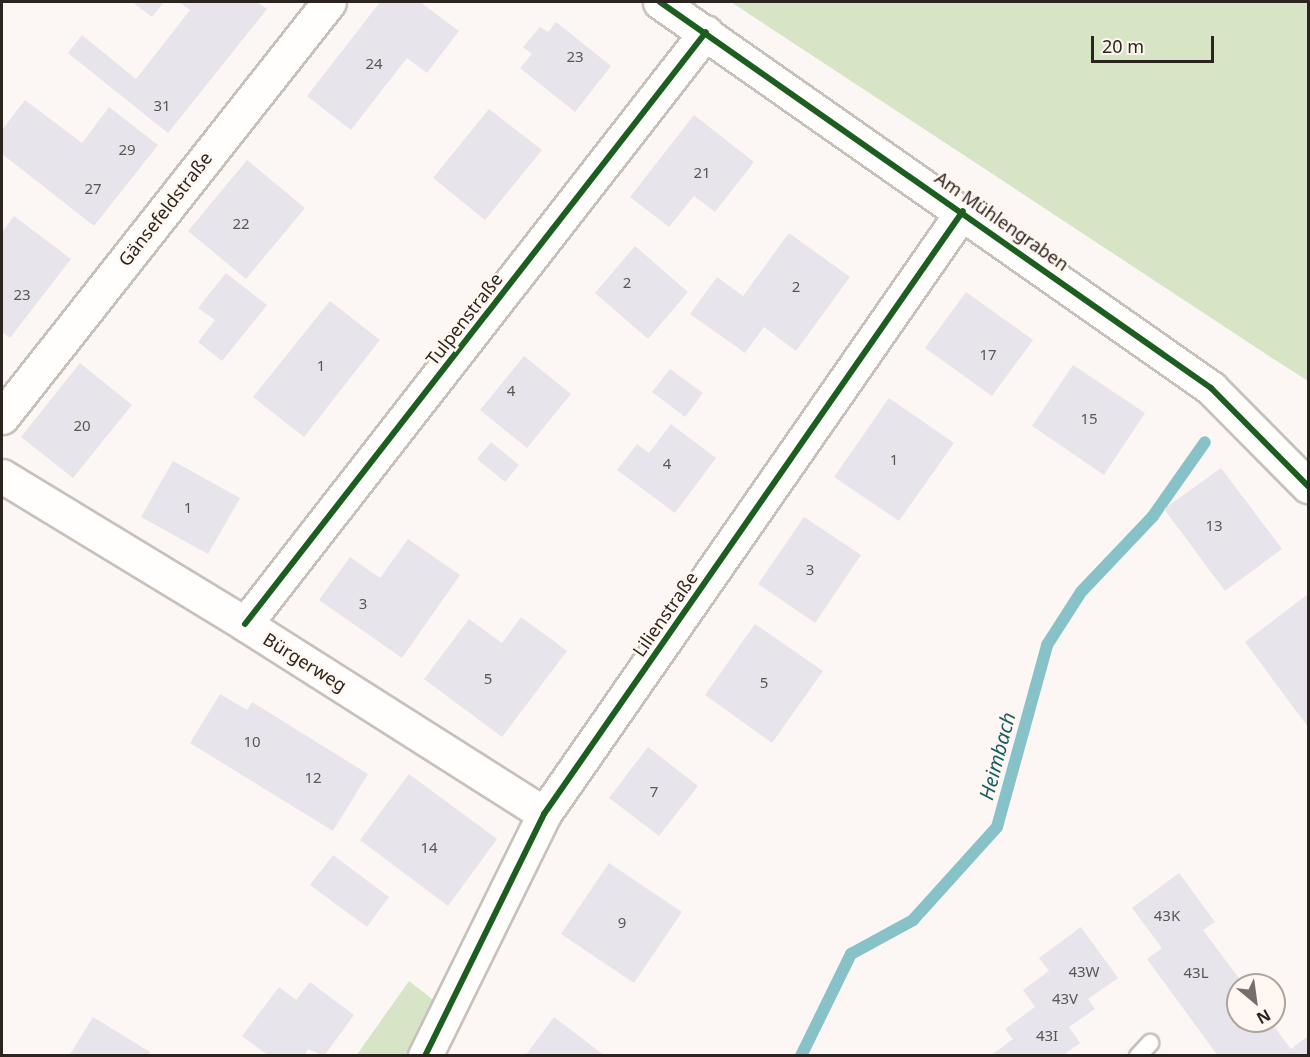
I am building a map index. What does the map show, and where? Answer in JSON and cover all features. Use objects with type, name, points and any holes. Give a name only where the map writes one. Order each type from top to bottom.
[{"type":"street","name":"Gänsefeldstraße","points":[[2,417],[328,2]]},
{"type":"street","name":"Am Mühlengraben","points":[[660,2],[963,211],[1211,388],[1308,486]]},
{"type":"street","name":"Tulpenstraße","points":[[245,624],[706,32]]},
{"type":"street","name":"Lilienstraße","points":[[425,1056],[544,814],[963,211]]},
{"type":"street","name":"Bürgerweg","points":[[2,476],[245,624],[544,814]]},
{"type":"green space","points":[[731,2],[1308,2],[1308,381],[1272,358]]},
{"type":"green space","points":[[409,981],[436,1002],[409,1055],[356,1056]]},
{"type":"building","points":[[132,2],[164,2],[152,17]]},
{"type":"building","points":[[179,2],[257,2],[267,9],[168,133],[68,53],[82,35],[136,79],[190,10]]},
{"type":"building","points":[[380,2],[420,2],[459,31],[427,73],[407,58],[351,130],[307,96]]},
{"type":"building","points":[[556,22],[611,66],[575,112],[520,68],[532,54],[523,47],[540,27],[548,32]]},
{"type":"building","points":[[25,100],[82,143],[109,107],[158,145],[94,226],[2,154],[2,130]]},
{"type":"building","points":[[489,109],[542,150],[485,220],[433,178]]},
{"type":"building","points":[[694,115],[754,162],[715,212],[694,196],[669,227],[630,197]]},
{"type":"building","points":[[247,160],[305,208],[246,279],[188,231]]},
{"type":"building","points":[[14,216],[71,259],[10,338],[2,332],[2,232]]},
{"type":"building","points":[[789,233],[850,277],[796,351],[764,327],[745,353],[690,314],[717,277],[743,296]]},
{"type":"building","points":[[635,246],[688,292],[648,339],[595,293]]},
{"type":"building","points":[[226,273],[267,305],[222,361],[198,342],[215,320],[198,308]]},
{"type":"building","points":[[966,292],[1033,340],[992,396],[925,348]]},
{"type":"building","points":[[330,301],[380,340],[304,437],[253,397]]},
{"type":"building","points":[[524,356],[571,394],[527,448],[480,410]]},
{"type":"building","points":[[80,363],[132,405],[73,478],[21,437]]},
{"type":"building","points":[[1073,365],[1145,413],[1104,475],[1032,426]]},
{"type":"building","points":[[670,369],[703,393],[685,417],[652,392]]},
{"type":"building","points":[[889,398],[954,443],[899,521],[834,477]]},
{"type":"building","points":[[671,424],[716,458],[675,513],[617,470],[637,444],[649,453]]},
{"type":"building","points":[[491,442],[519,465],[505,482],[477,459]]},
{"type":"building","points":[[173,461],[240,498],[208,554],[141,517]]},
{"type":"building","points":[[1221,468],[1282,549],[1225,591],[1164,509]]},
{"type":"building","points":[[804,517],[861,555],[815,623],[758,584]]},
{"type":"building","points":[[408,539],[460,575],[402,658],[319,600],[350,557],[380,578]]},
{"type":"building","points":[[1308,594],[1308,727],[1245,642]]},
{"type":"building","points":[[521,617],[567,651],[502,737],[424,679],[469,619],[502,643]]},
{"type":"building","points":[[755,624],[823,671],[772,743],[705,695]]},
{"type":"building","points":[[220,694],[247,710],[252,702],[368,774],[333,831],[190,743]]},
{"type":"building","points":[[648,747],[698,786],[659,836],[609,798]]},
{"type":"building","points":[[409,774],[497,839],[448,906],[360,840]]},
{"type":"building","points":[[333,855],[389,897],[367,927],[310,885]]},
{"type":"building","points":[[609,863],[682,912],[634,983],[561,934]]},
{"type":"building","points":[[1179,873],[1215,922],[1203,930],[1235,973],[1226,973],[1226,1033],[1279,1033],[1291,1049],[1308,1036],[1308,1056],[1218,1056],[1147,959],[1162,948],[1132,908]]},
{"type":"building","points":[[1081,927],[1118,978],[1088,999],[1095,1009],[1069,1027],[1080,1043],[1062,1056],[990,1056],[1013,1039],[1005,1029],[1035,1007],[1023,990],[1049,971],[1039,958]]},
{"type":"building","points":[[310,982],[354,1015],[324,1056],[308,1049],[304,1056],[269,1056],[242,1036],[279,987],[296,1000]]},
{"type":"building","points":[[93,1017],[150,1052],[147,1056],[69,1056]]},
{"type":"building","points":[[554,1017],[605,1056],[525,1056]]},
{"type":"waterway","name":"Heimbach","points":[[801,1056],[851,954],[913,920],[997,827],[1047,645],[1081,592],[1153,516],[1205,442]]},
{"type":"cycle path","points":[[660,2],[1211,388],[1308,486]]},
{"type":"cycle path","points":[[245,624],[706,32]]},
{"type":"cycle path","points":[[425,1056],[544,814],[963,211]]}]
